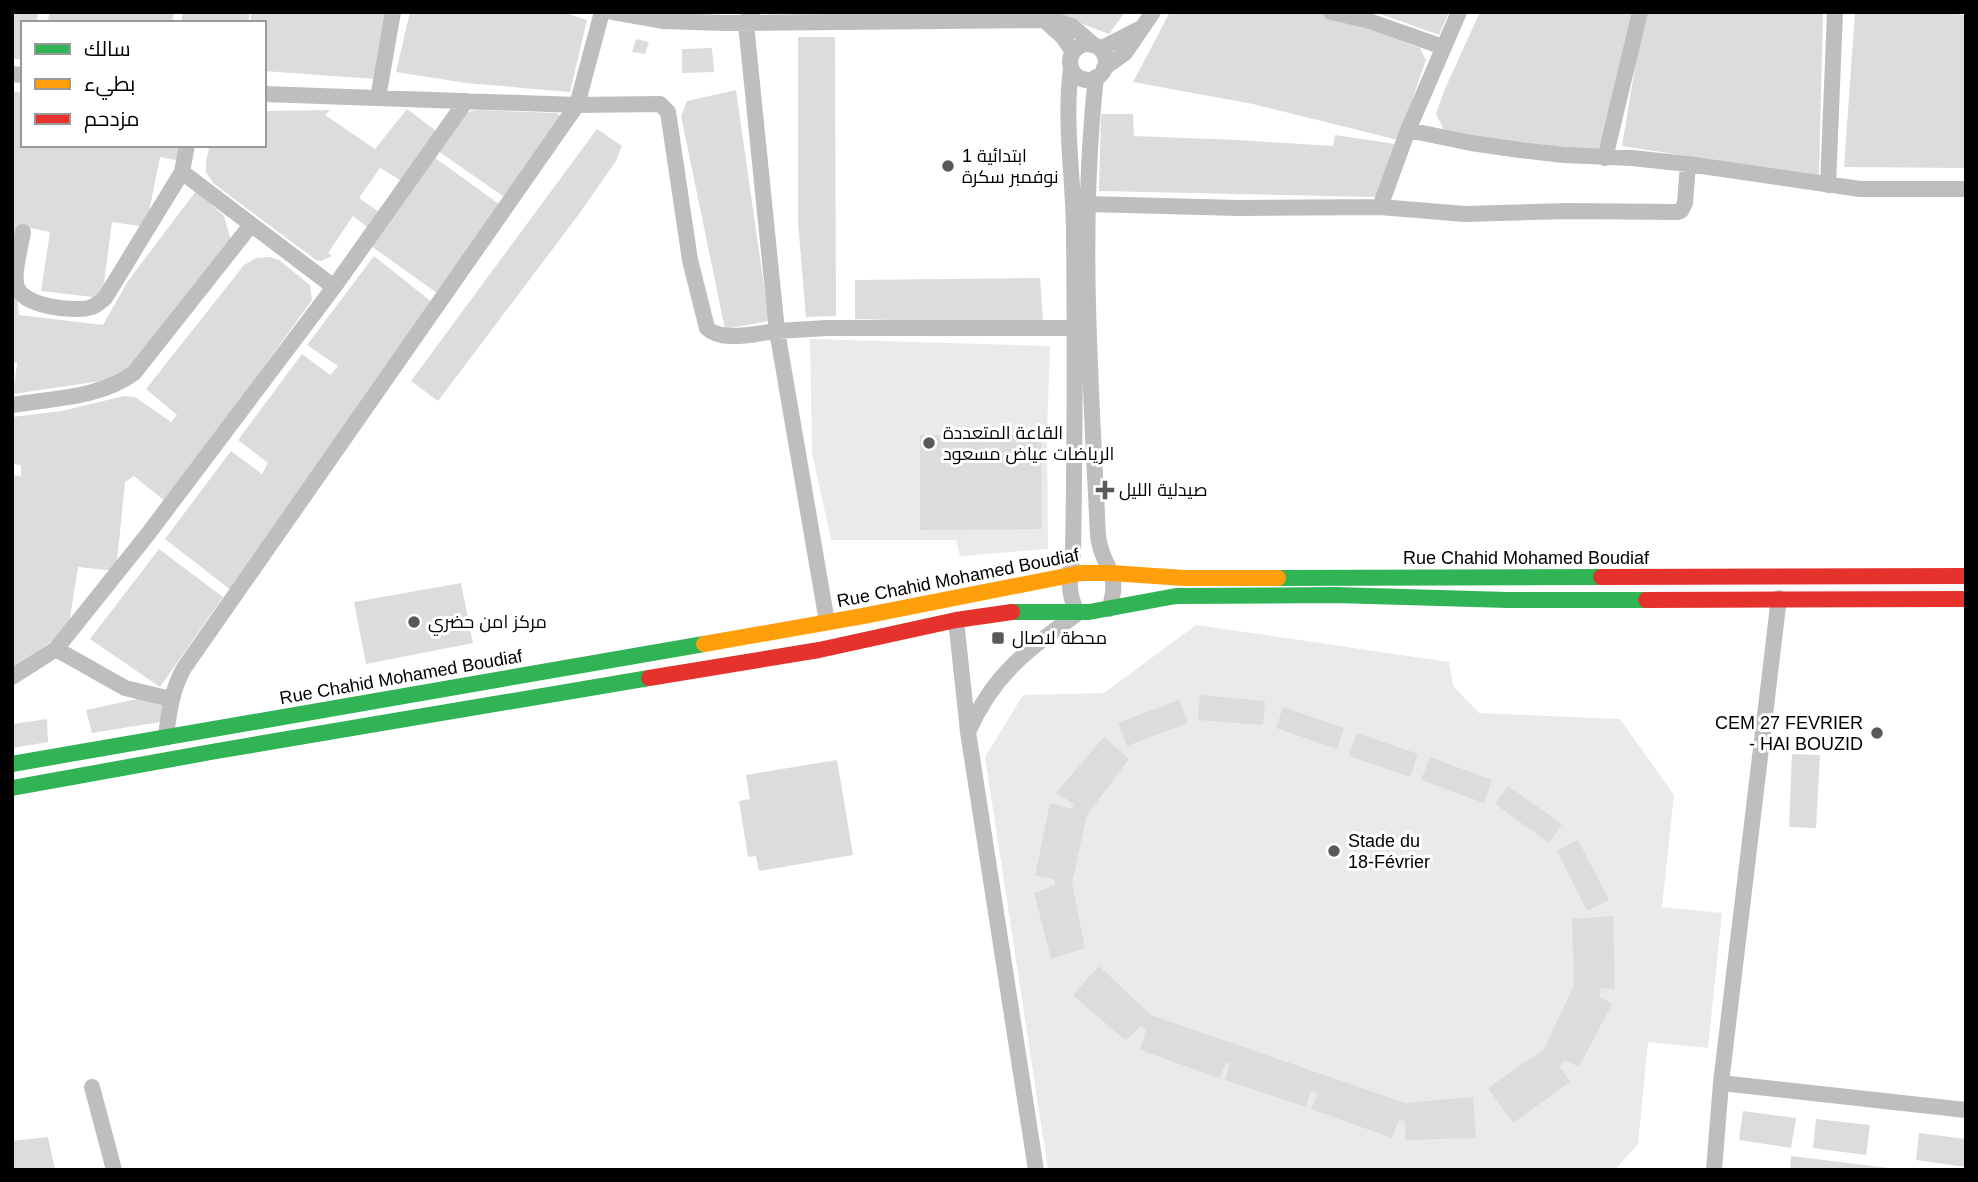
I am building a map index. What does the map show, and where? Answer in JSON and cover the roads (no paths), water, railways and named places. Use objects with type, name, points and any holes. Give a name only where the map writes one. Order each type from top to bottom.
[{"type":"main road","name":"Rue Chahid Mohamed Boudiaf","points":[[12,764],[827,622],[1093,572],[1184,578],[1966,576]]},
{"type":"main road","points":[[12,788],[198,754],[819,650],[956,620],[1015,612],[1078,613],[1176,596],[1335,595],[1508,600],[1966,599]]},
{"type":"street","points":[[378,98],[393,12]]},
{"type":"street","points":[[166,736],[171,699],[184,668],[577,105],[602,12]]},
{"type":"street","points":[[613,12],[672,17],[967,16],[1043,19],[1072,26],[1098,47],[1105,62],[1100,73],[1091,131],[1088,204],[1089,328],[1098,536],[1114,587],[1109,609]]},
{"type":"street","points":[[1043,19],[1063,37],[1079,78],[1091,80],[1125,53],[1153,12]]},
{"type":"street","points":[[1331,12],[1366,20],[1443,47]]},
{"type":"street","points":[[1380,207],[1408,130],[1459,12]]},
{"type":"street","points":[[1605,158],[1640,12]]},
{"type":"street","points":[[1828,185],[1835,12]]},
{"type":"street","points":[[749,18],[778,331],[827,622]]},
{"type":"street","points":[[968,732],[982,703],[1000,677],[1031,648],[1078,613],[1069,592],[1073,546],[1075,328],[1068,108],[1072,60],[1080,45],[1091,44],[1098,47],[1141,28]]},
{"type":"street","points":[[266,94],[577,105],[660,104],[667,109],[690,260],[707,328],[722,337],[827,328],[1075,328]]},
{"type":"street","points":[[12,677],[56,649],[148,534],[334,287],[466,102]]},
{"type":"street","points":[[1408,130],[1520,150],[1688,164],[1860,189],[1966,189]]},
{"type":"street","points":[[23,233],[14,282],[21,295],[39,303],[80,310],[99,303],[105,298],[183,172],[187,147]]},
{"type":"street","points":[[1088,204],[1239,208],[1380,207],[1465,214],[1677,212],[1681,211],[1685,203],[1688,164]]},
{"type":"street","points":[[183,172],[334,287]]},
{"type":"street","points":[[12,405],[98,391],[122,382],[134,373],[251,225]]},
{"type":"street","points":[[1714,1170],[1721,1083],[1779,598]]},
{"type":"street","points":[[956,620],[968,732],[1036,1170]]},
{"type":"street","points":[[56,649],[124,688],[171,699]]},
{"type":"street","points":[[1721,1083],[1966,1110]]},
{"type":"street","points":[[92,1087],[114,1170]]},
{"type":"place","name":"ابتدائية 1 نوفمبر سكرة","points":[[948,166]]},
{"type":"place","name":"القاعة المتعددة الرياضات عياض مسعود","points":[[929,443]]},
{"type":"place","name":"صيدلية الليل","points":[[1105,490]]},
{"type":"place","name":"مركز امن حضري","points":[[414,622]]},
{"type":"place","name":"محطة لاصال","points":[[998,638]]},
{"type":"place","name":"CEM 27 FEVRIER - HAI BOUZID","points":[[1877,733]]},
{"type":"place","name":"Stade du 18-Février","points":[[1334,851]]}]
